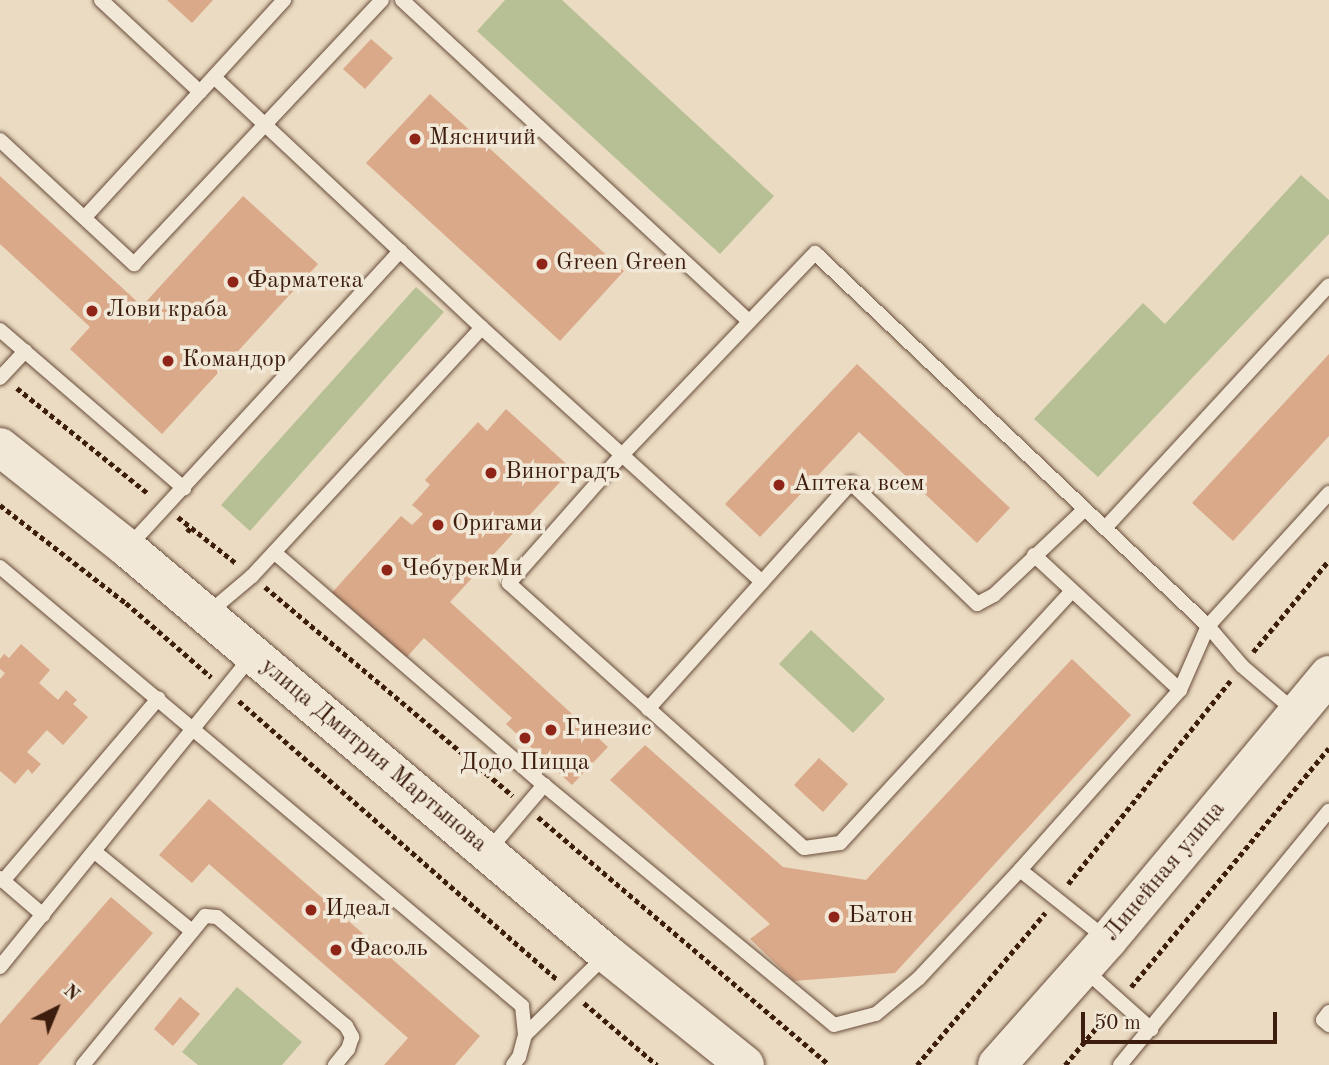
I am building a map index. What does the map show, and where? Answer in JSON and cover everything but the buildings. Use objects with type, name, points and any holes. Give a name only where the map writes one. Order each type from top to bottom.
[{"type":"street","name":"улица Дмитрия Мартынова","points":[[0,447],[127,548],[607,954],[745,1065]]},
{"type":"street","name":"Линейная улица","points":[[998,1065],[1084,969],[1329,675]]},
{"type":"lane","points":[[101,0],[200,92]]},
{"type":"lane","points":[[85,218],[284,0]]},
{"type":"lane","points":[[0,140],[134,264],[382,0]]},
{"type":"lane","points":[[402,0],[748,321]]},
{"type":"lane","points":[[214,77],[482,328],[762,582]]},
{"type":"lane","points":[[127,548],[400,251]]},
{"type":"lane","points":[[1071,592],[841,843],[804,848],[509,583],[621,456],[815,253],[1208,626],[1241,666],[1297,713]]},
{"type":"lane","points":[[1105,528],[1329,285]]},
{"type":"lane","points":[[206,615],[275,553],[482,328]]},
{"type":"lane","points":[[0,330],[184,488]]},
{"type":"lane","points":[[1,377],[24,351]]},
{"type":"lane","points":[[648,709],[851,484],[977,604],[995,595],[1085,509]]},
{"type":"lane","points":[[275,553],[544,785],[834,1025],[876,1014],[919,978],[1020,870],[1180,690],[1208,626],[1329,493]]},
{"type":"lane","points":[[1034,555],[1180,690]]},
{"type":"lane","points":[[2,574],[159,698],[191,728],[522,1006],[525,1035],[519,1057],[513,1065]]},
{"type":"lane","points":[[0,967],[253,654]]},
{"type":"lane","points":[[43,915],[1,880],[159,698]]},
{"type":"lane","points":[[487,852],[544,785]]},
{"type":"lane","points":[[1121,1065],[1329,811]]},
{"type":"lane","points":[[95,852],[192,930]]},
{"type":"lane","points":[[1020,870],[1108,940]]},
{"type":"lane","points":[[83,1065],[205,916],[217,917],[346,1026],[352,1037],[348,1049],[335,1065]]},
{"type":"lane","points":[[525,1035],[568,989],[607,954]]},
{"type":"lane","points":[[1084,969],[1151,1029]]},
{"type":"lane","points":[[1329,1012],[1323,1020],[1329,1025]]},
{"type":"path","points":[[1,377],[252,576],[829,1065]]},
{"type":"path","points":[[0,505],[126,603],[657,1065]]},
{"type":"path","points":[[187,532],[191,527]]},
{"type":"path","points":[[917,1065],[1056,900],[1241,666],[1329,560]]},
{"type":"path","points":[[126,603],[132,596]]},
{"type":"path","points":[[1065,1065],[1329,747]]},
{"type":"green space","points":[[505,0],[562,0],[774,196],[720,254],[477,31]]},
{"type":"green space","points":[[1301,175],[1329,200],[1329,234],[1098,477],[1034,419],[1143,303],[1165,324]]},
{"type":"green space","points":[[416,287],[444,312],[250,531],[221,505]]},
{"type":"green space","points":[[811,630],[885,699],[853,733],[779,664]]},
{"type":"green space","points":[[237,987],[302,1042],[282,1065],[198,1065],[182,1052]]},
{"type":"place","name":"Мясничий","points":[[415,139]]},
{"type":"place","name":"Green Green","points":[[542,264]]},
{"type":"place","name":"Фарматека","points":[[233,282]]},
{"type":"place","name":"Лови краба","points":[[92,311]]},
{"type":"place","name":"Командор","points":[[168,361]]},
{"type":"place","name":"Виноградъ","points":[[491,473]]},
{"type":"place","name":"Аптека всем","points":[[779,485]]},
{"type":"place","name":"Оригами","points":[[438,525]]},
{"type":"place","name":"ЧебурекМи","points":[[387,570]]},
{"type":"place","name":"Гинезис","points":[[551,730]]},
{"type":"place","name":"Додо Пицца","points":[[525,738]]},
{"type":"place","name":"Идеал","points":[[311,910]]},
{"type":"place","name":"Батон","points":[[834,917]]},
{"type":"place","name":"Фасоль","points":[[336,950]]}]
